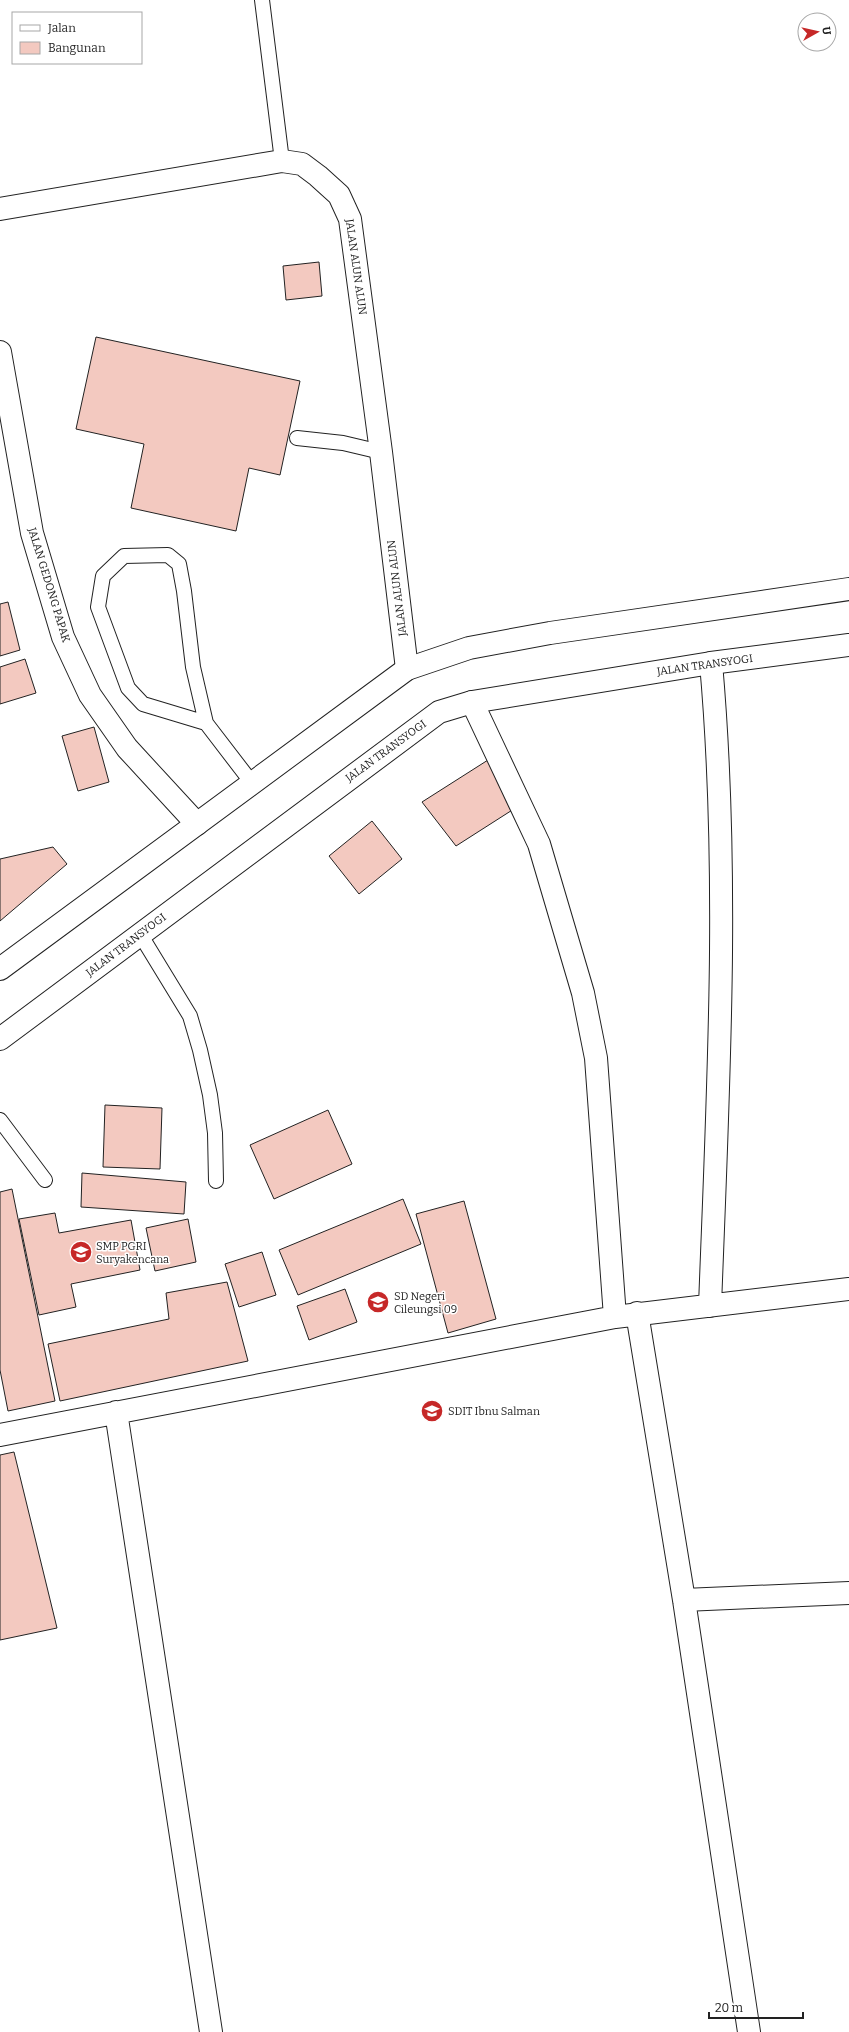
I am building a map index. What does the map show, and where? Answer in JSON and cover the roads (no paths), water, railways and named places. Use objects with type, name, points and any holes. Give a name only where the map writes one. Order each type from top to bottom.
[{"type":"main road","name":"JALAN ALUN ALUN","points":[[0,209],[282,161],[302,164],[339,195],[350,218],[381,452],[407,669]]},
{"type":"main road","name":"JALAN GEDONG PAPAK","points":[[0,352],[32,533],[63,636],[90,696],[127,748],[197,824]]},
{"type":"main road","points":[[0,970],[407,669],[469,648],[550,634],[849,589]]},
{"type":"main road","name":"JALAN TRANSYOGI","points":[[0,1040],[439,712],[472,702],[711,663],[849,645]]},
{"type":"main road","points":[[710,1306],[721,1027],[720,852],[715,715],[711,663]]},
{"type":"main road","points":[[472,702],[539,844],[583,993],[596,1058],[615,1317]]},
{"type":"main road","points":[[0,1435],[637,1313],[710,1306],[849,1289]]},
{"type":"main road","points":[[637,1313],[684,1600],[748,2032]]},
{"type":"main road","points":[[116,1412],[211,2032]]},
{"type":"main road","points":[[684,1600],[849,1593]]},
{"type":"lane","points":[[262,0],[282,161]]},
{"type":"lane","points":[[298,438],[343,443],[381,452]]},
{"type":"lane","points":[[206,723],[143,704],[128,688],[98,608],[103,576],[124,556],[168,555],[179,564],[184,591],[193,667],[206,723],[252,783]]},
{"type":"lane","points":[[140,934],[190,1016],[200,1050],[212,1110],[216,1180]]},
{"type":"lane","points":[[0,1120],[45,1180]]},
{"type":"place","name":"SMP PGRI Suryakencana","points":[[81,1252]]},
{"type":"place","name":"SD Negeri Cileungsi 09","points":[[378,1302]]},
{"type":"place","name":"SDIT Ibnu Salman","points":[[432,1411]]}]
